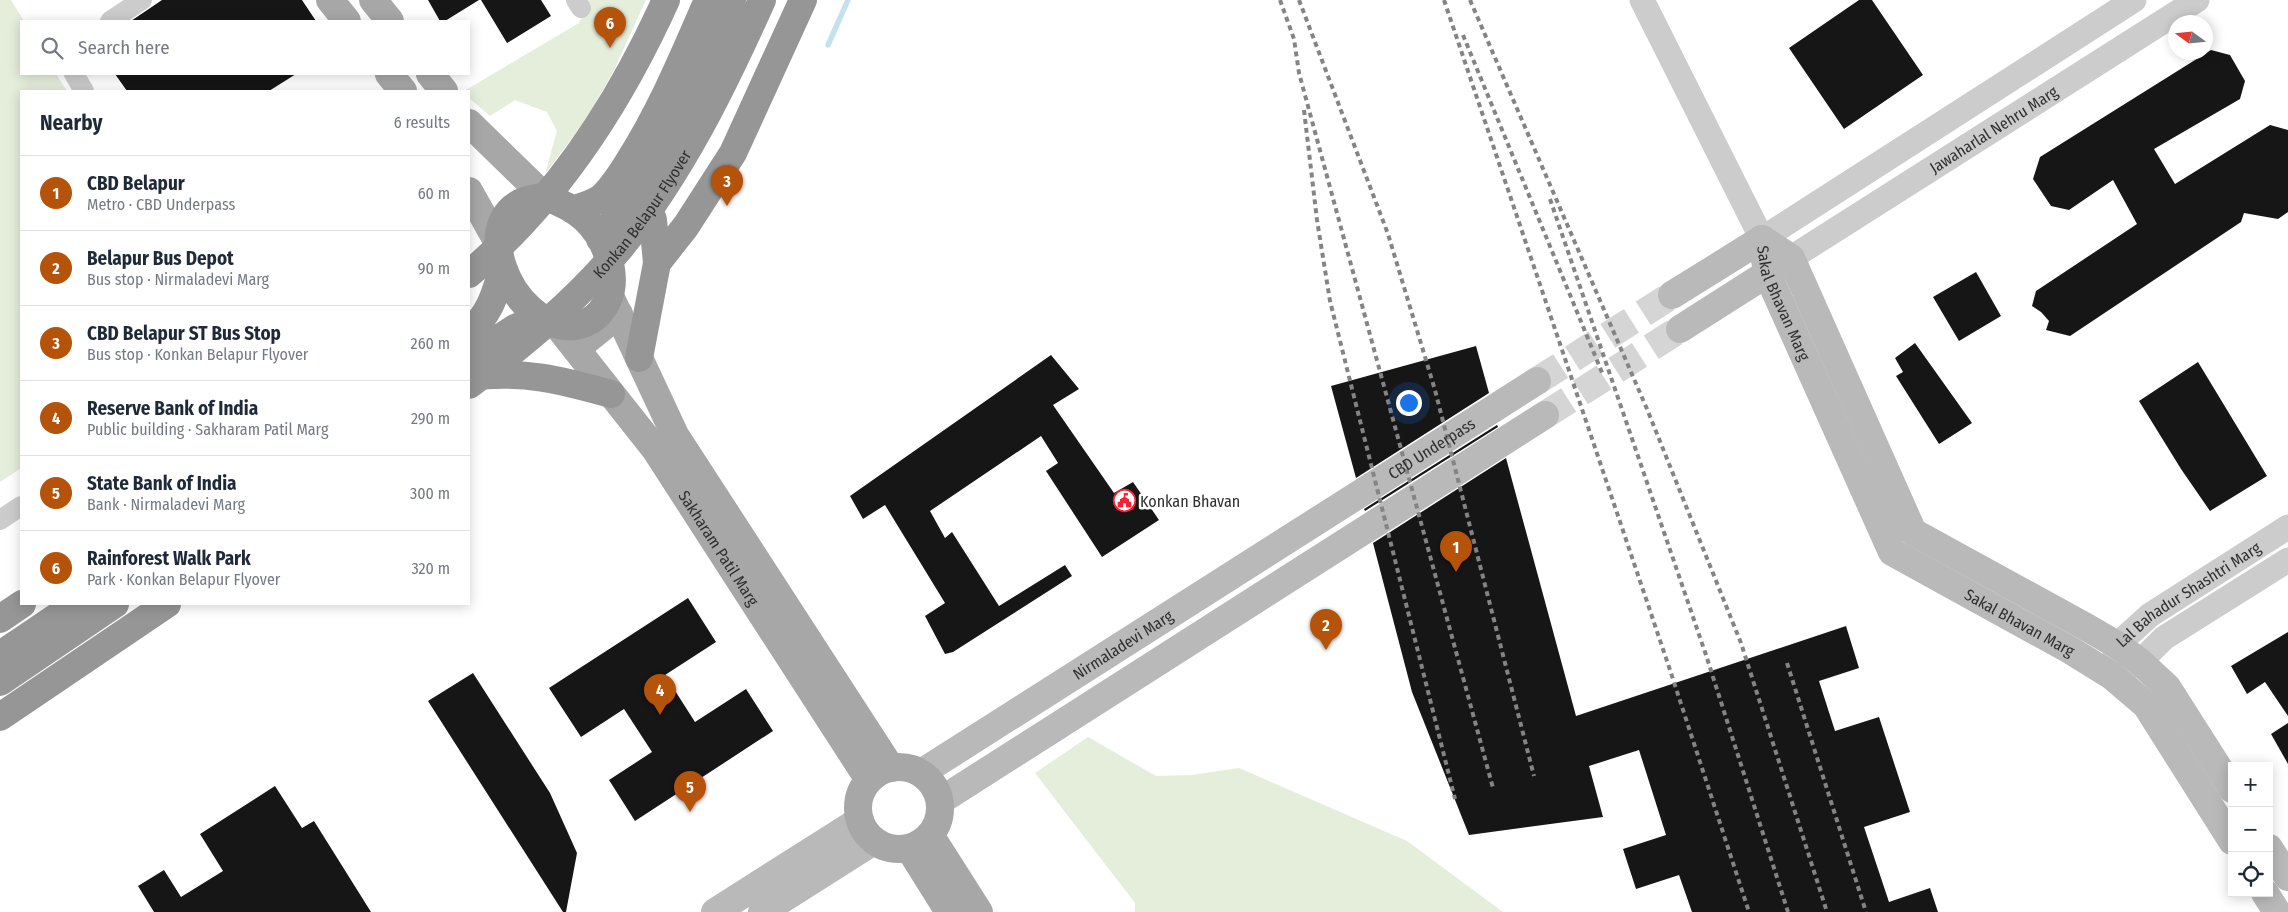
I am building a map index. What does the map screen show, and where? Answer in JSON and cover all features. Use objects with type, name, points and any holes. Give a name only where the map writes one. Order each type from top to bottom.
[{"type":"highway","points":[[470,273],[511,235],[541,203],[595,133],[639,58],[666,0]]},
{"type":"highway","points":[[573,210],[594,202],[602,196],[626,165],[660,108],[708,0]]},
{"type":"highway","points":[[600,239],[640,183],[679,118],[732,0]]},
{"type":"highway","name":"Konkan Belapur Flyover","points":[[470,384],[529,339],[561,310],[621,247],[672,176],[715,100],[762,0]]},
{"type":"highway","points":[[657,263],[686,226],[734,153],[803,0]]},
{"type":"highway","points":[[639,358],[657,263],[653,220],[640,183]]},
{"type":"highway","points":[[470,357],[515,328],[550,321],[579,325],[615,305],[612,274],[600,239],[585,219],[573,210],[545,197],[525,201],[512,209],[503,222],[498,241],[503,267],[519,296],[550,321]]},
{"type":"highway","points":[[470,330],[485,316],[492,303],[503,267]]},
{"type":"highway","points":[[470,377],[502,374],[534,375],[565,380],[611,394]]},
{"type":"highway","points":[[0,618],[20,605]]},
{"type":"highway","points":[[0,655],[75,605]]},
{"type":"highway","points":[[0,682],[114,605]]},
{"type":"highway","points":[[0,717],[166,605]]},
{"type":"main road","points":[[330,0],[346,20]]},
{"type":"main road","points":[[373,0],[389,20]]},
{"type":"main road","points":[[390,75],[402,90]]},
{"type":"main road","points":[[431,75],[443,90]]},
{"type":"main road","points":[[470,127],[545,197]]},
{"type":"main road","points":[[470,193],[498,241]]},
{"type":"main road","points":[[1672,295],[1762,239]]},
{"type":"main road","name":"Sakal Bhavan Marg","points":[[1762,239],[1790,258],[1913,532],[2117,645],[2140,662],[2167,687],[2228,783]]},
{"type":"main road","name":"Sakal Bhavan Marg","points":[[1762,239],[1767,273],[1892,552],[2070,650],[2112,676],[2146,705],[2228,835]]},
{"type":"main road","points":[[1680,329],[1790,258]]},
{"type":"main road","points":[[576,349],[615,305]]},
{"type":"main road","name":"Sakharam Patil Marg","points":[[615,305],[675,435],[880,774]]},
{"type":"main road","name":"Sakharam Patil Marg","points":[[550,321],[576,349],[655,449],[880,774]]},
{"type":"main road","name":"CBD Underpass","points":[[1325,516],[1537,381]]},
{"type":"main road","name":"CBD Underpass","points":[[1343,543],[1544,415]]},
{"type":"main road","name":"Nirmaladevi Marg","points":[[921,773],[1325,516]]},
{"type":"main road","name":"Nirmaladevi Marg","points":[[940,801],[1343,543]]},
{"type":"main road","points":[[901,767],[921,773],[930,780],[940,801],[939,819],[920,841],[897,849],[885,846],[867,830],[859,799],[880,774],[901,767]]},
{"type":"main road","points":[[715,912],[867,830]]},
{"type":"main road","points":[[762,912],[867,830]]},
{"type":"main road","points":[[920,841],[949,912]]},
{"type":"main road","points":[[920,841],[979,912]]},
{"type":"main road","points":[[2272,852],[2288,878]]},
{"type":"main road","points":[[2268,897],[2277,912]]},
{"type":"street","points":[[112,20],[142,0]]},
{"type":"street","points":[[1642,0],[1762,239]]},
{"type":"street","name":"Jawaharlal Nehru Marg","points":[[1762,239],[2134,0]]},
{"type":"street","name":"Jawaharlal Nehru Marg","points":[[1790,258],[2198,0]]},
{"type":"street","points":[[75,75],[83,90]]},
{"type":"street","points":[[0,520],[20,507]]},
{"type":"street","name":"Lal Bahadur Shashtri Marg","points":[[2112,676],[2117,645],[2150,615],[2288,527]]},
{"type":"street","name":"Lal Bahadur Shashtri Marg","points":[[2112,676],[2140,662],[2164,638],[2288,560]]},
{"type":"green space","points":[[0,0],[11,0],[23,20],[20,20],[20,75],[57,75],[66,90],[20,90],[20,469],[0,482]]},
{"type":"green space","points":[[589,0],[646,0],[612,74],[586,119],[545,174],[557,131],[547,112],[515,100],[490,116],[470,99],[470,90],[466,90],[579,23]]},
{"type":"green space","points":[[1088,737],[1156,776],[1192,775],[1239,768],[1407,841],[1503,912],[1135,912],[1135,903],[1035,773]]},
{"type":"building","points":[[162,0],[302,0],[315,20],[132,20]]},
{"type":"building","points":[[428,0],[479,0],[447,20],[439,20]]},
{"type":"building","points":[[481,0],[541,0],[551,16],[507,43]]},
{"type":"building","points":[[1859,0],[1872,0],[1923,75],[1844,129],[1789,48]]},
{"type":"building","points":[[2213,51],[2230,55],[2245,81],[2240,99],[2154,149],[2175,184],[2270,125],[2288,130],[2288,212],[2278,219],[2244,213],[2241,222],[2070,336],[2046,330],[2049,321],[2032,306],[2036,291],[2137,224],[2113,180],[2069,210],[2051,206],[2033,179],[2040,157],[2195,60],[2213,60]]},
{"type":"building","points":[[116,75],[294,75],[271,90],[126,90]]},
{"type":"building","points":[[1976,272],[2001,316],[1959,341],[1933,297]]},
{"type":"building","points":[[1915,343],[1972,423],[1939,444],[1896,376],[1903,372],[1895,358]]},
{"type":"building","points":[[1476,346],[1489,393],[1356,478],[1331,386]]},
{"type":"building","name":"Konkan Bhavan","points":[[1051,355],[1079,389],[1053,405],[1114,493],[1133,482],[1159,520],[1102,557],[1046,471],[1058,463],[1041,436],[930,511],[945,538],[952,532],[999,606],[1065,565],[1072,576],[953,652],[945,654],[925,616],[945,603],[885,505],[863,519],[850,496]]},
{"type":"building","points":[[2198,362],[2267,476],[2210,511],[2181,469],[2139,401]]},
{"type":"building","points":[[1497,425],[1498,427],[1365,511],[1364,509]]},
{"type":"building","points":[[1506,458],[1576,716],[1846,626],[1859,668],[1819,681],[1835,731],[1879,717],[1910,812],[1864,827],[1889,902],[1930,888],[1938,912],[1692,912],[1679,875],[1636,889],[1623,849],[1666,835],[1639,750],[1589,766],[1603,817],[1469,835],[1412,692],[1373,543]]},
{"type":"building","points":[[688,598],[716,642],[665,675],[695,722],[746,689],[773,731],[635,821],[609,780],[652,752],[624,709],[581,737],[549,688]]},
{"type":"building","points":[[2288,632],[2288,716],[2265,682],[2247,694],[2231,666]]},
{"type":"building","points":[[473,673],[550,793],[577,853],[566,912],[563,912],[428,701]]},
{"type":"building","points":[[2288,723],[2288,764],[2271,734]]},
{"type":"building","points":[[275,786],[302,828],[314,821],[371,912],[154,912],[138,886],[164,870],[181,897],[223,871],[200,834]]},
{"type":"waterway","points":[[828,45],[848,0]]},
{"type":"tunnel","points":[[1537,381],[1672,295]]},
{"type":"tunnel","points":[[1545,415],[1680,329]]},
{"type":"railway","points":[[1280,0],[1294,39],[1299,73],[1493,788]]},
{"type":"railway","points":[[1299,0],[1388,234],[1435,390],[1534,776]]},
{"type":"railway","points":[[1444,0],[1669,667],[1749,912]]},
{"type":"railway","points":[[1470,0],[1647,409],[1741,643],[1827,912]]},
{"type":"railway","points":[[1463,35],[1603,375]]},
{"type":"railway","points":[[1304,110],[1317,220],[1330,301],[1455,799]]},
{"type":"railway","points":[[1550,199],[1706,655],[1788,912]]},
{"type":"railway","points":[[1787,663],[1866,912]]},
{"type":"place","name":"Rainforest Walk Park","points":[[610,48]]},
{"type":"place","name":"CBD Belapur ST Bus Stop","points":[[727,206]]},
{"type":"place","name":"Konkan Bhavan","points":[[1124,501]]},
{"type":"place","name":"CBD Belapur","points":[[1456,572]]},
{"type":"place","name":"Belapur Bus Depot","points":[[1326,650]]},
{"type":"place","name":"Reserve Bank of India","points":[[660,715]]},
{"type":"place","name":"State Bank of India","points":[[690,812]]}]
